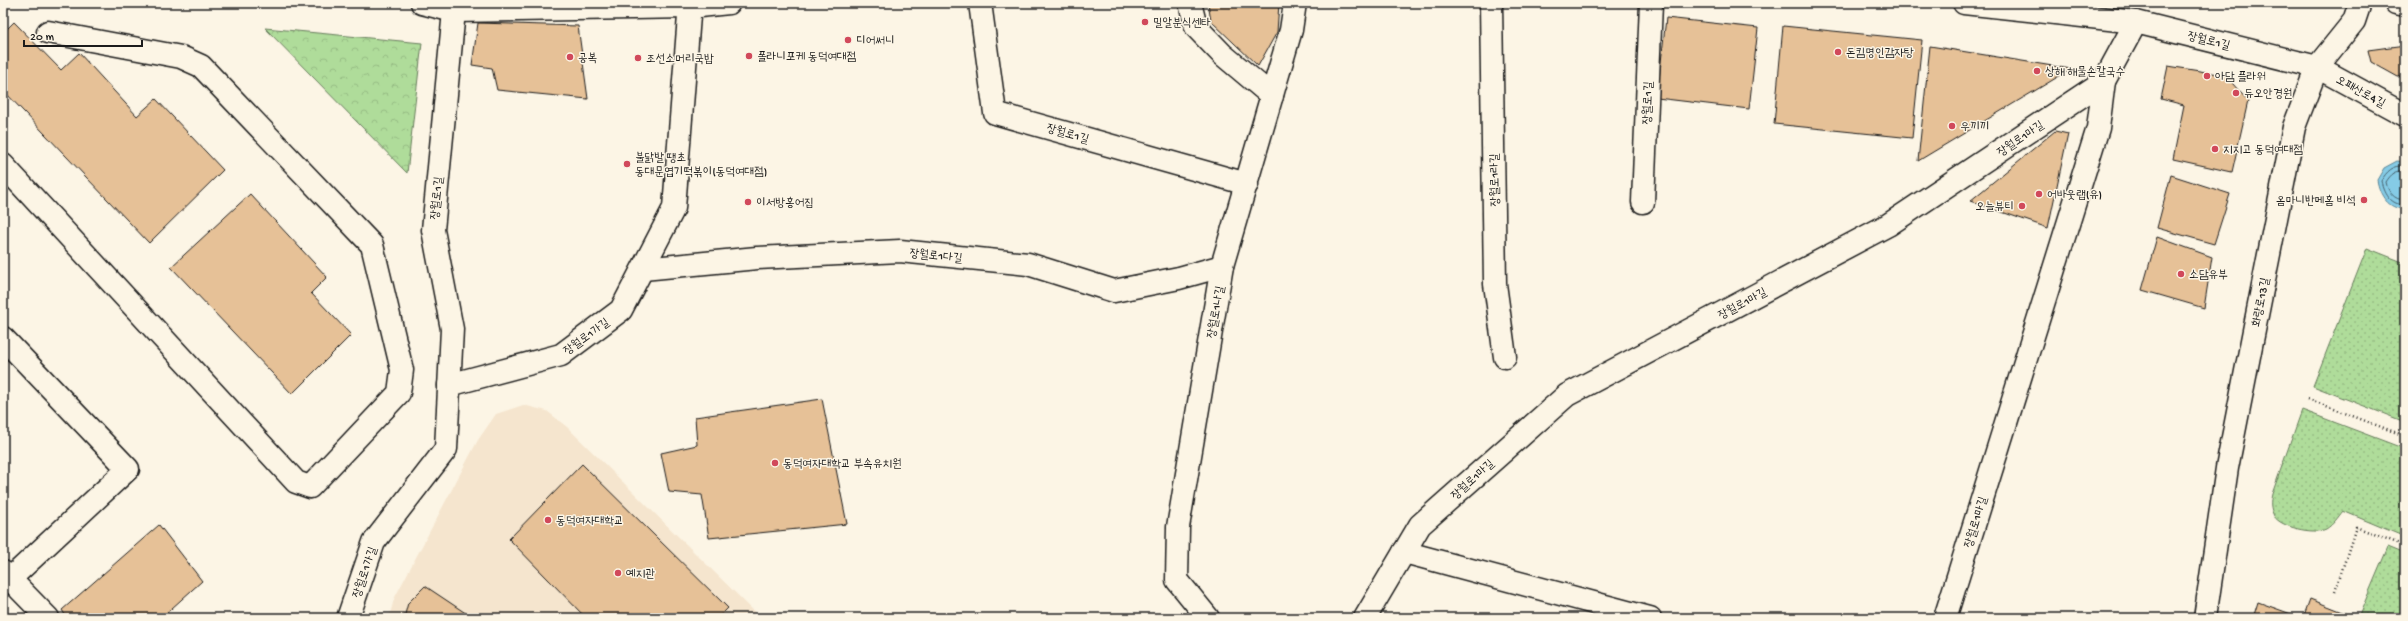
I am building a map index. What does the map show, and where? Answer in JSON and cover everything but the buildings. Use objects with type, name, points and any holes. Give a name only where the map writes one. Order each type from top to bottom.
[{"type":"street","points":[[422,3],[454,11],[729,3]]},
{"type":"street","name":"장월로1길","points":[[980,3],[995,113],[1246,184]]},
{"type":"street","points":[[1190,3],[1196,27],[1222,54],[1272,96]]},
{"type":"street","name":"장월로1나길","points":[[1208,618],[1177,580],[1178,527],[1222,266],[1292,30],[1296,3]]},
{"type":"street","name":"장월로1라길","points":[[1491,3],[1495,284],[1505,357]]},
{"type":"street","name":"장월로1길","points":[[1644,202],[1651,3]]},
{"type":"street","name":"장월로1길","points":[[1964,3],[2101,11],[2136,22],[2317,67]]},
{"type":"street","name":"화랑로13길","points":[[2205,618],[2227,468],[2294,127],[2317,67],[2354,21],[2360,3]]},
{"type":"street","points":[[2396,3],[2405,5]]},
{"type":"street","name":"장월로1가길","points":[[348,618],[374,542],[446,449],[449,385],[561,355],[621,310],[674,208],[690,5]]},
{"type":"street","name":"장월로1길","points":[[449,385],[452,329],[433,230],[454,11]]},
{"type":"street","name":"장월로1마길","points":[[1945,618],[2098,128],[2104,81],[2136,22]]},
{"type":"street","points":[[3,165],[296,482],[310,487],[398,393],[402,370],[372,245],[201,66],[181,57],[48,32]]},
{"type":"street","name":"오패산로4길","points":[[2317,67],[2405,115]]},
{"type":"street","name":"장월로1마길","points":[[1365,618],[1420,525],[1567,395],[1888,225],[2104,81]]},
{"type":"street","name":"장월로1다길","points":[[643,269],[757,258],[900,251],[1028,264],[1114,291],[1179,278],[1222,266]]},
{"type":"street","points":[[3,338],[128,469],[6,576],[48,618]]},
{"type":"street","points":[[1404,552],[1650,618]]},
{"type":"path","points":[[2308,399],[2405,436]]},
{"type":"path","points":[[2335,592],[2356,527],[2405,546]]},
{"type":"shaded area","name":"동덕여자대학교","points":[[523,405],[547,411],[567,427],[761,618],[389,618],[394,599],[478,440],[496,414]]},
{"type":"green space","points":[[265,28],[422,43],[407,173]]},
{"type":"green space","points":[[2367,248],[2405,263],[2405,422],[2313,386]]},
{"type":"green space","points":[[2302,410],[2405,449],[2405,537],[2343,511],[2331,525],[2321,531],[2290,527],[2277,520],[2274,516],[2271,505],[2272,494]]},
{"type":"green space","points":[[2388,547],[2405,554],[2405,618],[2358,618]]},
{"type":"water","points":[[2397,161],[2405,162],[2405,209],[2394,207],[2389,204],[2380,191],[2377,180],[2384,168]]},
{"type":"place","name":"밀알분식센타","points":[[1145,22]]},
{"type":"place","name":"디어써니","points":[[848,40]]},
{"type":"place","name":"돈킴명인감자탕","points":[[1838,52]]},
{"type":"place","name":"폴라니포케 동덕여대점","points":[[749,56]]},
{"type":"place","name":"공복","points":[[570,57]]},
{"type":"place","name":"조선소머리국밥","points":[[638,58]]},
{"type":"place","name":"상해 해물손칼국수","points":[[2037,71]]},
{"type":"place","name":"아담 플라워","points":[[2207,76]]},
{"type":"place","name":"듀오안경원","points":[[2236,93]]},
{"type":"place","name":"우끼끼","points":[[1952,126]]},
{"type":"place","name":"지지고 동덕여대점","points":[[2215,149]]},
{"type":"place","name":"불닭발 땡초 동대문엽기떡볶이(동덕여대점)","points":[[627,164]]},
{"type":"place","name":"어바웃랩(유)","points":[[2039,194]]},
{"type":"place","name":"옴마니반메홈 비석","points":[[2364,200]]},
{"type":"place","name":"이서방홍어집","points":[[748,202]]},
{"type":"place","name":"오늘뷰티","points":[[2022,206]]},
{"type":"place","name":"소담유부","points":[[2181,274]]},
{"type":"place","name":"동덕여자대학교 부속유치원","points":[[775,463]]},
{"type":"place","name":"동덕여자대학교","points":[[548,520]]},
{"type":"place","name":"예지관","points":[[618,573]]}]
